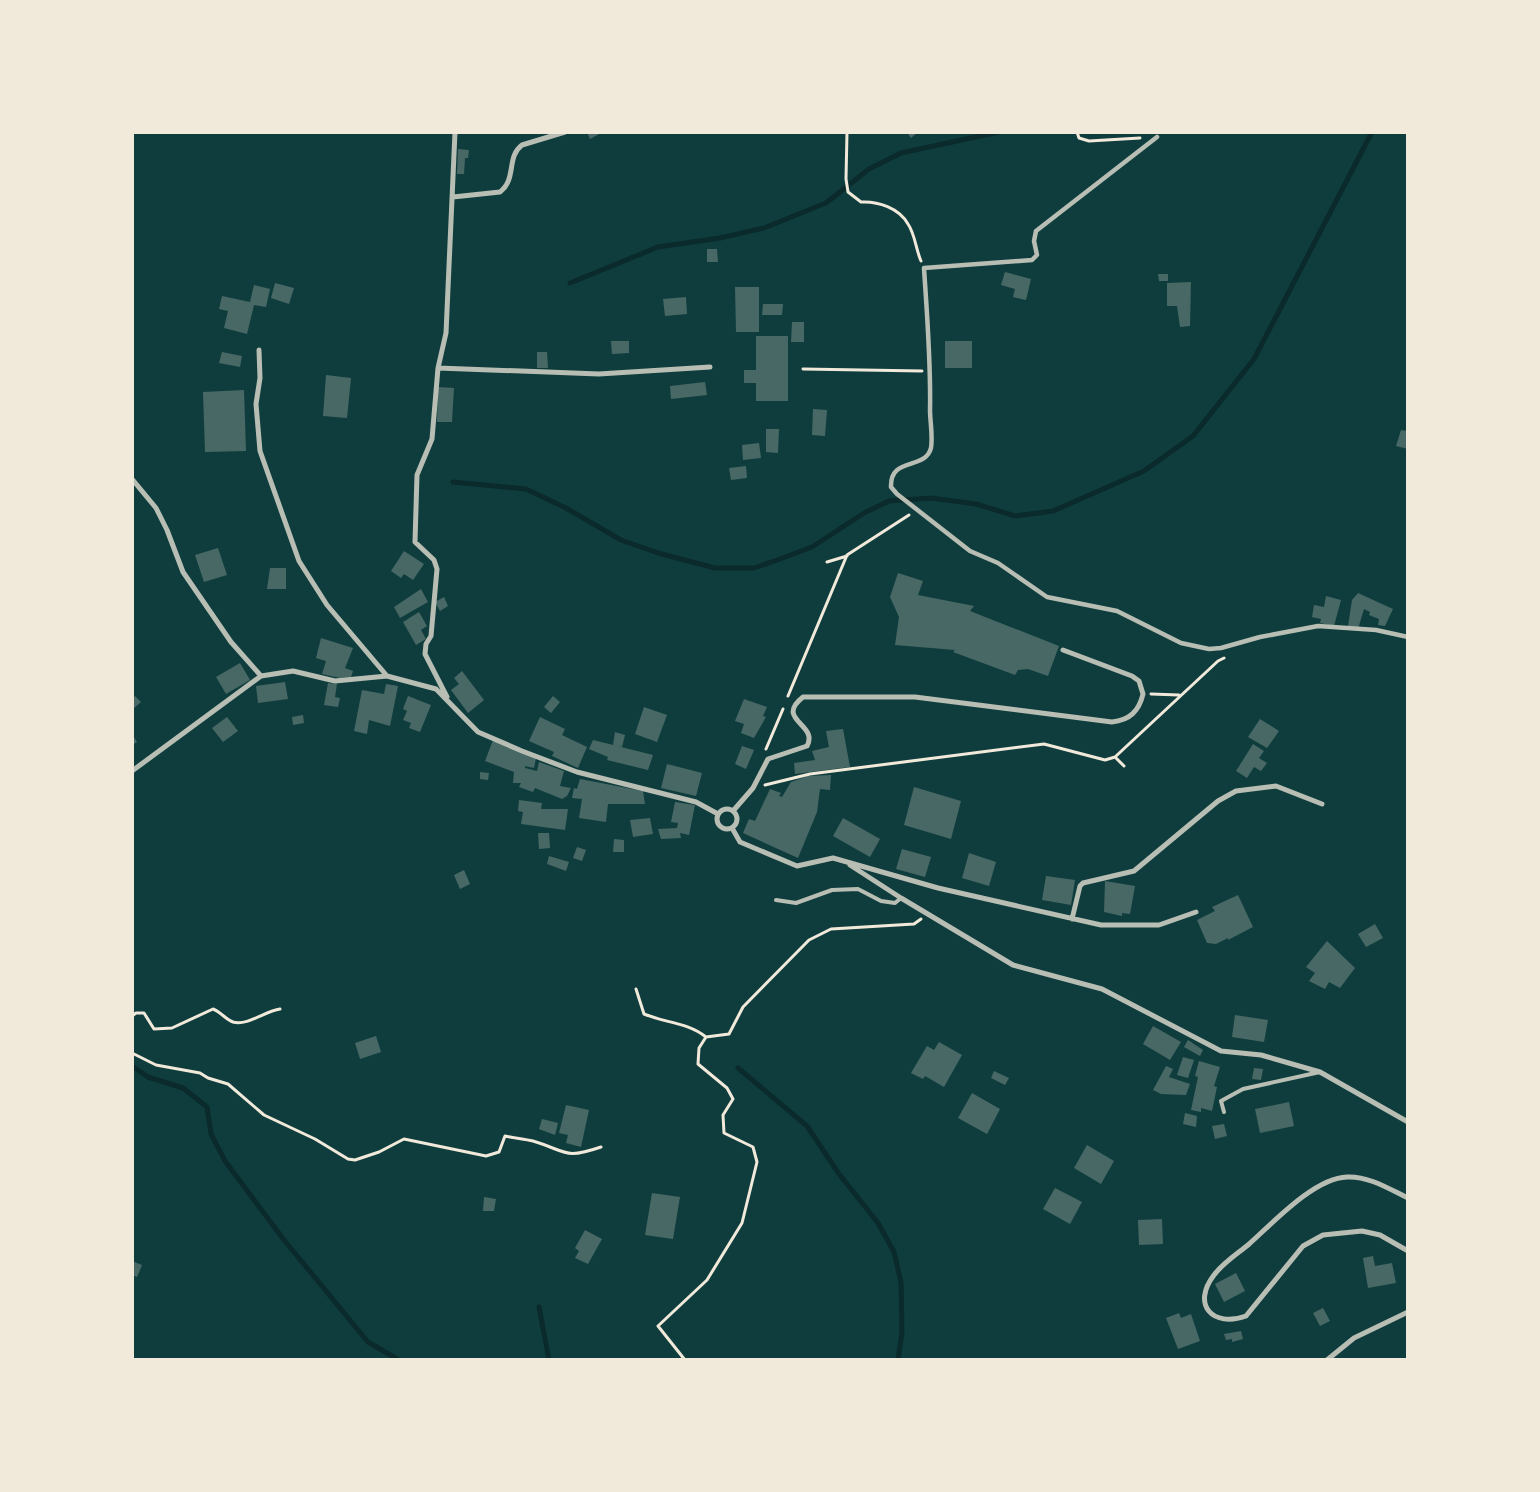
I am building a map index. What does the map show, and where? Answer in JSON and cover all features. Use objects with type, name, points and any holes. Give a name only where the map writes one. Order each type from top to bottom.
[{"type":"street","points":[[448,700],[425,654],[426,644],[431,636],[437,569],[434,560],[415,542],[417,475],[432,439],[438,368],[446,333],[455,132]]},
{"type":"street","points":[[453,196],[500,192],[509,181],[512,156],[522,144],[565,132]]},
{"type":"street","points":[[1157,137],[1039,228],[1034,238],[1035,258],[1021,263],[924,268],[930,371],[930,450],[923,459],[898,469],[891,477],[893,490],[970,552],[998,562],[1047,597],[1117,611],[1136,619],[1163,636],[1181,643],[1209,649],[1221,648],[1260,637],[1318,626],[1376,630],[1408,637]]},
{"type":"street","points":[[259,350],[260,378],[256,404],[260,451],[299,561],[327,605],[387,676]]},
{"type":"street","points":[[438,368],[599,374],[710,367]]},
{"type":"street","points":[[132,479],[156,508],[167,530],[183,572],[231,642],[261,676]]},
{"type":"street","points":[[733,811],[753,788],[768,759],[807,746],[810,740],[809,734],[794,718],[793,712],[798,701],[803,697],[915,697],[1112,722],[1122,721],[1131,716],[1141,703],[1143,694],[1138,681],[1132,676],[1063,650]]},
{"type":"street","points":[[132,772],[261,676],[293,671],[335,680],[387,676],[436,689],[478,732],[577,772],[696,802],[718,814]]},
{"type":"street","points":[[1072,920],[1080,886],[1083,883],[1134,871],[1218,801],[1236,791],[1276,786],[1322,804]]},
{"type":"street","points":[[724,810],[733,811],[737,820],[732,828],[726,829],[720,826],[717,820],[718,814],[724,810]]},
{"type":"street","points":[[732,828],[740,842],[797,866],[826,858],[1072,920],[1101,925],[1159,925],[1196,912]]},
{"type":"street","points":[[850,865],[1013,965],[1102,989],[1220,1051],[1261,1056],[1320,1072],[1408,1122]]},
{"type":"street","points":[[1408,1198],[1368,1180],[1359,1178],[1338,1178],[1325,1184],[1299,1200],[1218,1270],[1206,1289],[1205,1306],[1211,1314],[1224,1319],[1232,1320],[1246,1316],[1303,1246],[1323,1235],[1362,1231],[1380,1235],[1408,1251]]},
{"type":"street","points":[[1327,1360],[1354,1338],[1408,1312]]},
{"type":"lane","points":[[776,900],[796,904],[832,890],[858,889],[881,901],[895,903],[901,898]]},
{"type":"lane","points":[[1224,1112],[1222,1101],[1243,1088],[1320,1072]]},
{"type":"path","points":[[847,132],[846,179],[848,192],[861,202],[873,201],[887,206],[909,224],[924,268]]},
{"type":"path","points":[[1078,132],[1079,138],[1089,141],[1128,140],[1152,135],[1157,137]]},
{"type":"path","points":[[803,369],[930,371]]},
{"type":"path","points":[[827,562],[847,555],[903,521],[916,507]]},
{"type":"path","points":[[787,698],[847,555]]},
{"type":"path","points":[[753,788],[810,774],[1044,744],[1105,760],[1115,757],[1179,695],[1218,661],[1232,655]]},
{"type":"path","points":[[1143,694],[1179,695]]},
{"type":"path","points":[[765,751],[784,707]]},
{"type":"path","points":[[1115,757],[1124,766]]},
{"type":"path","points":[[636,989],[644,1014],[682,1024],[697,1030],[706,1037],[729,1034],[744,1007],[809,940],[831,929],[914,924],[928,914]]},
{"type":"path","points":[[132,1016],[136,1013],[144,1012],[154,1028],[172,1028],[213,1009],[235,1022],[244,1022],[271,1010],[280,1009]]},
{"type":"path","points":[[685,1360],[658,1326],[707,1280],[742,1222],[757,1162],[753,1147],[724,1133],[723,1115],[733,1099],[727,1088],[698,1064],[698,1048],[706,1037]]},
{"type":"path","points":[[132,1052],[156,1065],[200,1073],[208,1078],[228,1084],[264,1115],[315,1139],[336,1153],[355,1160],[379,1152],[404,1139],[486,1156],[499,1152],[505,1136],[535,1142],[563,1154],[575,1154],[601,1147]]},
{"type":"building","points":[[587,132],[603,132],[590,139]]},
{"type":"building","points":[[907,132],[918,132],[911,138]]},
{"type":"building","points":[[458,149],[469,150],[468,158],[465,158],[464,174],[457,174]]},
{"type":"building","points":[[707,249],[717,249],[718,262],[707,262]]},
{"type":"building","points":[[1005,272],[1031,279],[1026,300],[1013,297],[1015,289],[1001,285]]},
{"type":"building","points":[[1158,274],[1168,274],[1168,281],[1159,281]]},
{"type":"building","points":[[1191,282],[1190,326],[1180,327],[1177,306],[1167,306],[1167,283]]},
{"type":"building","points":[[275,283],[294,288],[289,304],[271,298]]},
{"type":"building","points":[[254,285],[270,289],[266,307],[254,305],[247,334],[224,328],[228,311],[219,309],[222,296],[250,302]]},
{"type":"building","points":[[735,287],[759,287],[759,332],[736,332]]},
{"type":"building","points":[[686,297],[687,314],[665,316],[663,299]]},
{"type":"building","points":[[763,304],[783,304],[782,315],[762,315]]},
{"type":"building","points":[[792,322],[804,322],[804,342],[791,342]]},
{"type":"building","points":[[756,336],[788,336],[788,401],[756,401],[756,383],[744,383],[744,370],[756,370]]},
{"type":"building","points":[[611,341],[629,341],[629,353],[612,354]]},
{"type":"building","points":[[945,341],[972,341],[972,368],[945,368]]},
{"type":"building","points":[[222,352],[242,356],[240,367],[219,363]]},
{"type":"building","points":[[537,352],[547,352],[548,368],[537,368]]},
{"type":"building","points":[[326,375],[351,378],[347,418],[323,416]]},
{"type":"building","points":[[705,382],[707,395],[671,399],[670,386]]},
{"type":"building","points":[[438,387],[454,388],[452,422],[437,422]]},
{"type":"building","points":[[244,390],[246,451],[205,452],[203,392]]},
{"type":"building","points":[[813,409],[827,410],[825,436],[812,435]]},
{"type":"building","points":[[766,429],[779,429],[778,453],[766,452]]},
{"type":"building","points":[[1401,430],[1407,431],[1408,449],[1396,446]]},
{"type":"building","points":[[759,443],[761,458],[743,460],[742,445]]},
{"type":"building","points":[[746,466],[747,478],[731,480],[729,468]]},
{"type":"building","points":[[218,548],[227,575],[204,582],[195,555]]},
{"type":"building","points":[[404,551],[424,564],[413,580],[404,574],[401,578],[391,571]]},
{"type":"building","points":[[270,568],[286,568],[286,589],[267,589]]},
{"type":"building","points":[[898,573],[923,581],[918,595],[974,606],[970,611],[1059,646],[1048,676],[1028,669],[1018,670],[1015,675],[953,652],[955,650],[895,645],[899,617],[890,597]]},
{"type":"building","points":[[421,589],[428,602],[400,618],[394,607]]},
{"type":"building","points":[[1358,593],[1393,609],[1385,626],[1378,625],[1379,619],[1369,615],[1370,612],[1364,609],[1358,629],[1348,626],[1352,600]]},
{"type":"building","points":[[1326,596],[1341,600],[1334,626],[1320,623],[1321,619],[1312,617],[1314,605],[1324,607]]},
{"type":"building","points":[[444,597],[448,606],[440,611],[435,602]]},
{"type":"building","points":[[419,612],[427,626],[421,630],[426,639],[416,645],[403,622]]},
{"type":"building","points":[[321,638],[353,648],[345,668],[353,671],[351,677],[340,678],[322,674],[326,661],[316,658]]},
{"type":"building","points":[[240,663],[250,680],[226,694],[216,677]]},
{"type":"building","points":[[462,671],[484,700],[468,713],[451,690],[459,684],[454,678]]},
{"type":"building","points":[[285,682],[288,699],[258,703],[256,686]]},
{"type":"building","points":[[328,683],[337,684],[335,697],[340,698],[338,707],[324,705]]},
{"type":"building","points":[[386,684],[398,686],[390,726],[369,720],[367,734],[354,731],[362,690],[384,694]]},
{"type":"building","points":[[135,696],[141,702],[132,710],[132,699]]},
{"type":"building","points":[[408,696],[431,705],[420,732],[409,728],[411,723],[403,720],[407,711],[403,709]]},
{"type":"building","points":[[553,696],[560,702],[551,713],[544,707]]},
{"type":"building","points":[[744,699],[767,707],[763,716],[766,717],[754,738],[741,733],[744,724],[735,721]]},
{"type":"building","points":[[644,707],[667,715],[657,742],[635,734]]},
{"type":"building","points":[[303,715],[304,723],[293,725],[292,717]]},
{"type":"building","points":[[227,717],[238,731],[223,742],[212,728]]},
{"type":"building","points":[[540,717],[565,729],[562,735],[587,747],[578,768],[552,756],[554,752],[529,741]]},
{"type":"building","points":[[1260,719],[1279,731],[1267,748],[1248,737]]},
{"type":"building","points":[[843,729],[850,767],[795,774],[794,763],[815,760],[812,751],[829,747],[826,731]]},
{"type":"building","points":[[615,732],[625,735],[622,747],[613,745]]},
{"type":"building","points":[[132,734],[137,742],[132,745]]},
{"type":"building","points":[[493,740],[536,758],[534,768],[525,766],[525,768],[537,771],[539,762],[564,771],[560,786],[571,788],[567,796],[562,799],[535,788],[533,792],[519,787],[521,783],[513,783],[514,772],[485,761]]},
{"type":"building","points":[[593,740],[653,755],[648,770],[607,760],[608,757],[589,749]]},
{"type":"building","points":[[1253,744],[1264,751],[1259,758],[1267,763],[1261,771],[1254,767],[1247,778],[1236,771]]},
{"type":"building","points":[[742,746],[754,750],[746,769],[735,764]]},
{"type":"building","points":[[667,764],[702,773],[696,796],[661,788]]},
{"type":"building","points":[[480,772],[489,773],[488,780],[480,779]]},
{"type":"building","points":[[831,775],[830,790],[820,789],[817,812],[798,858],[743,833],[749,819],[755,821],[770,789],[781,793],[779,796],[782,797],[791,782],[808,776]]},
{"type":"building","points":[[580,779],[643,791],[645,804],[608,804],[606,822],[579,818],[582,799],[572,798],[574,788],[577,789]]},
{"type":"building","points":[[914,787],[961,801],[951,839],[904,825]]},
{"type":"building","points":[[519,800],[542,803],[541,809],[568,809],[565,830],[521,824],[523,812],[518,811]]},
{"type":"building","points":[[675,802],[695,805],[689,835],[680,833],[681,838],[661,839],[658,829],[677,828],[678,823],[671,822]]},
{"type":"building","points":[[650,818],[653,834],[633,837],[630,820]]},
{"type":"building","points":[[843,818],[880,839],[870,857],[833,836]]},
{"type":"building","points":[[538,833],[549,833],[550,848],[539,849]]},
{"type":"building","points":[[614,839],[624,840],[624,852],[613,852]]},
{"type":"building","points":[[577,847],[586,850],[582,861],[573,858]]},
{"type":"building","points":[[902,849],[931,857],[925,877],[896,869]]},
{"type":"building","points":[[969,853],[996,862],[989,886],[962,878]]},
{"type":"building","points":[[549,856],[569,862],[566,871],[547,864]]},
{"type":"building","points":[[464,870],[470,884],[460,889],[454,875]]},
{"type":"building","points":[[1046,876],[1075,880],[1071,905],[1042,900]]},
{"type":"building","points":[[1105,881],[1135,886],[1130,914],[1122,913],[1122,916],[1104,912]]},
{"type":"building","points":[[1238,895],[1253,927],[1228,940],[1228,938],[1216,944],[1207,943],[1197,920],[1215,911],[1212,907]]},
{"type":"building","points":[[1375,924],[1383,938],[1366,947],[1358,934]]},
{"type":"building","points":[[1327,941],[1355,968],[1340,988],[1329,982],[1325,989],[1309,981],[1315,973],[1306,967]]},
{"type":"building","points":[[1235,1015],[1268,1020],[1264,1042],[1232,1037]]},
{"type":"building","points":[[1153,1026],[1181,1042],[1170,1060],[1143,1044]]},
{"type":"building","points":[[376,1036],[381,1052],[360,1059],[355,1043]]},
{"type":"building","points":[[1188,1040],[1203,1050],[1200,1056],[1184,1047]]},
{"type":"building","points":[[939,1042],[962,1055],[944,1087],[925,1076],[923,1079],[911,1073],[927,1046],[934,1050]]},
{"type":"building","points":[[1183,1057],[1194,1060],[1188,1078],[1177,1075]]},
{"type":"building","points":[[1199,1061],[1220,1067],[1214,1086],[1217,1087],[1212,1111],[1201,1108],[1201,1112],[1191,1110],[1198,1077],[1195,1076]]},
{"type":"building","points":[[1166,1066],[1173,1069],[1169,1077],[1190,1084],[1186,1095],[1161,1094],[1153,1090]]},
{"type":"building","points":[[1254,1068],[1263,1069],[1261,1080],[1252,1079]]},
{"type":"building","points":[[994,1071],[1009,1078],[1005,1085],[991,1078]]},
{"type":"building","points":[[972,1093],[1000,1109],[987,1134],[958,1118]]},
{"type":"building","points":[[1289,1102],[1294,1126],[1260,1133],[1255,1109]]},
{"type":"building","points":[[566,1105],[589,1110],[581,1147],[566,1143],[568,1135],[559,1133]]},
{"type":"building","points":[[1185,1113],[1197,1116],[1196,1127],[1183,1124]]},
{"type":"building","points":[[542,1119],[558,1123],[555,1135],[539,1129]]},
{"type":"building","points":[[1224,1124],[1227,1136],[1215,1139],[1212,1126]]},
{"type":"building","points":[[1087,1145],[1114,1161],[1101,1184],[1074,1168]]},
{"type":"building","points":[[1055,1188],[1082,1202],[1070,1224],[1043,1209]]},
{"type":"building","points":[[652,1193],[680,1197],[673,1239],[645,1235]]},
{"type":"building","points":[[484,1197],[496,1199],[494,1211],[483,1211]]},
{"type":"building","points":[[1162,1219],[1163,1244],[1139,1245],[1138,1220]]},
{"type":"building","points":[[585,1230],[602,1239],[588,1264],[575,1258],[579,1251],[575,1248]]},
{"type":"building","points":[[1373,1256],[1375,1266],[1392,1263],[1396,1283],[1368,1288],[1363,1258]]},
{"type":"building","points":[[132,1261],[142,1265],[137,1277],[132,1275]]},
{"type":"building","points":[[1236,1273],[1245,1291],[1224,1302],[1215,1284]]},
{"type":"building","points":[[1323,1308],[1330,1321],[1320,1326],[1313,1313]]},
{"type":"building","points":[[1179,1313],[1181,1318],[1191,1314],[1200,1341],[1178,1349],[1166,1318]]},
{"type":"building","points":[[1241,1331],[1243,1339],[1232,1342],[1232,1339],[1226,1340],[1224,1334]]},
{"type":"waterway","points":[[570,283],[658,247],[720,238],[764,228],[826,203],[869,169],[901,153],[999,132]]},
{"type":"waterway","points":[[453,482],[526,489],[566,508],[621,540],[658,553],[715,568],[754,568],[812,547],[864,513],[889,501],[931,498],[976,504],[1015,516],[1053,511],[1144,471],[1193,436],[1254,359],[1372,132]]},
{"type":"waterway","points":[[132,1066],[148,1077],[183,1088],[207,1107],[211,1134],[225,1161],[284,1240],[368,1342],[399,1360]]},
{"type":"waterway","points":[[738,1068],[807,1126],[839,1174],[878,1223],[894,1252],[901,1282],[902,1332],[898,1360]]},
{"type":"waterway","points":[[539,1307],[549,1360]]}]
